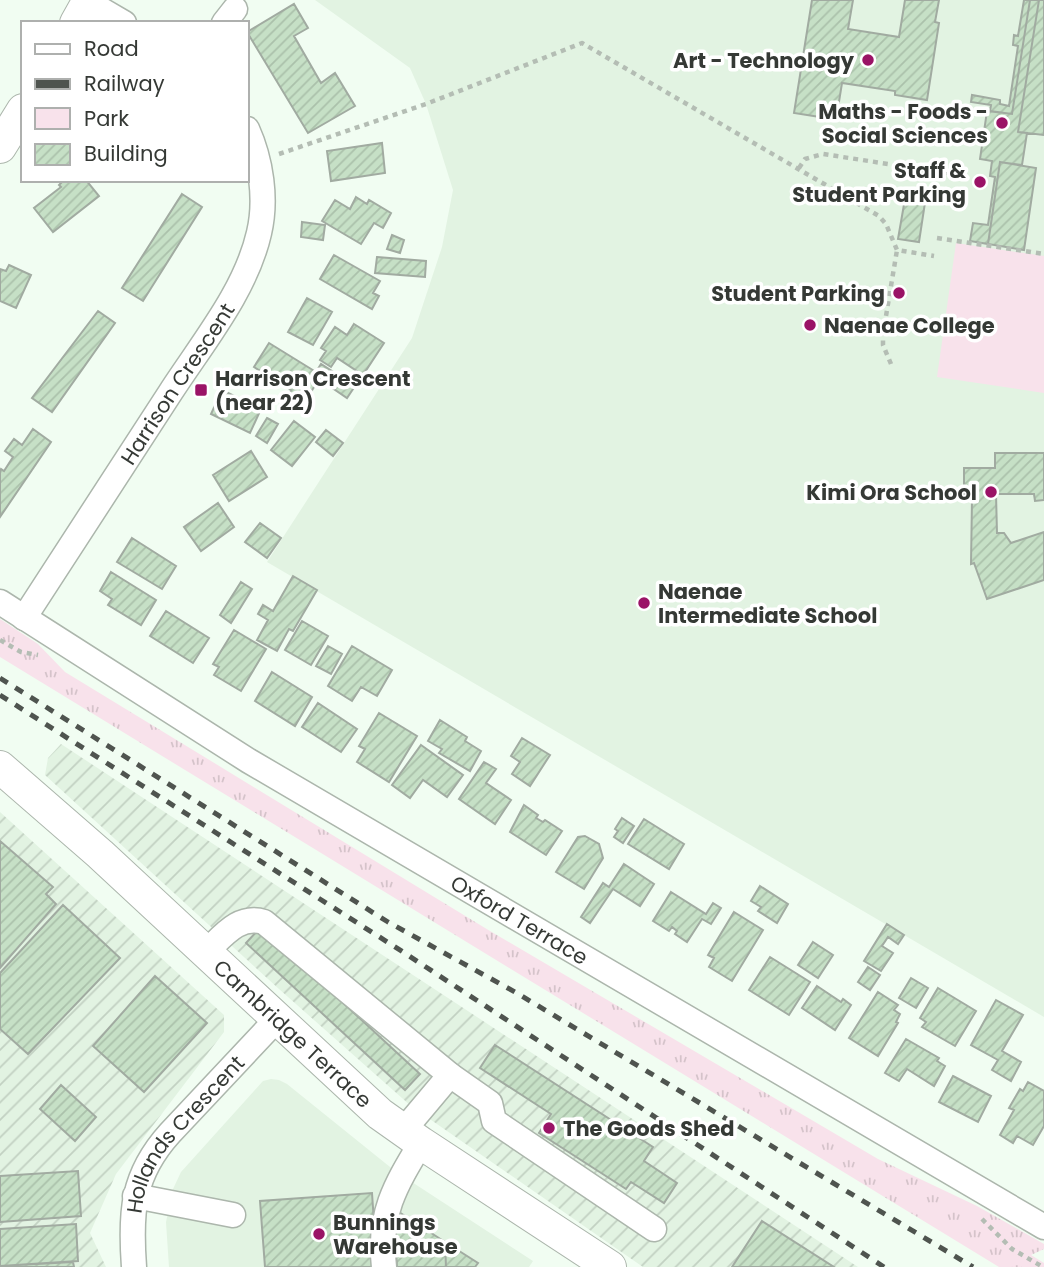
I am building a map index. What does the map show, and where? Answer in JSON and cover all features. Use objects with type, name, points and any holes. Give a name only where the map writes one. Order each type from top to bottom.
[{"type":"main road","points":[[0,147],[21,113]]},
{"type":"main road","name":"Cambridge Terrace","points":[[0,767],[206,952],[380,1114],[610,1267]]},
{"type":"street","points":[[84,8],[119,21]]},
{"type":"street","name":"Harrison Crescent","points":[[24,618],[234,293],[250,262],[262,214],[258,161],[248,132]]},
{"type":"street","name":"Oxford Terrace","points":[[0,602],[249,761],[1044,1227]]},
{"type":"street","points":[[206,952],[239,923],[254,919],[264,922],[450,1075],[490,1103],[494,1121],[654,1229]]},
{"type":"street","name":"Hollands Crescent","points":[[134,1267],[132,1216],[135,1196],[146,1165],[155,1150],[261,1033],[278,1018]]},
{"type":"street","points":[[384,1267],[381,1243],[388,1203],[412,1137],[450,1075]]},
{"type":"street","points":[[135,1196],[233,1215]]},
{"type":"path","points":[[258,161],[426,104],[582,43],[799,168],[879,216],[886,223],[897,250],[883,334],[883,345],[891,364]]},
{"type":"path","points":[[799,168],[805,159],[823,153],[947,173]]},
{"type":"path","points":[[937,237],[1044,254]]},
{"type":"path","points":[[897,250],[934,257]]},
{"type":"path","points":[[1012,1249],[1043,1267]]},
{"type":"shaded area","points":[[315,0],[1044,0],[1044,1017],[267,562],[412,338],[442,247],[453,190],[426,104],[410,68]]},
{"type":"shaded area","points":[[61,744],[858,1267],[643,1267],[411,1106],[279,989],[45,775],[48,758]]},
{"type":"shaded area","points":[[0,812],[224,1015],[224,1032],[116,1174],[90,1233],[106,1267],[0,1267]]},
{"type":"shaded area","points":[[271,1079],[287,1084],[395,1171],[533,1261],[529,1267],[169,1267],[166,1222],[173,1189],[181,1172],[263,1081]]},
{"type":"green space","points":[[956,243],[1044,256],[1044,393],[937,377]]},
{"type":"green space","points":[[0,619],[38,644],[65,672],[490,931],[878,1159],[977,1206],[1044,1244],[1044,1249],[1031,1255],[1044,1263],[1044,1267],[999,1267],[0,657]]},
{"type":"building","name":"Art - Technology","points":[[812,0],[853,0],[848,29],[899,37],[905,0],[939,0],[935,22],[939,23],[927,100],[895,95],[895,91],[842,83],[838,108],[835,108],[833,119],[794,113]]},
{"type":"building","points":[[1024,0],[1030,0],[1012,114],[990,111],[991,105],[971,102],[972,95],[1000,100],[1000,104],[1009,106],[1018,46],[1013,45],[1014,35],[1018,36]]},
{"type":"building","name":"Maths - Foods - Social Sciences","points":[[1030,0],[1039,0],[1018,132],[1027,133],[1022,165],[1000,162],[988,244],[970,241],[973,223],[988,225],[995,177],[990,176],[992,161],[980,159],[987,111],[1012,114]]},
{"type":"building","points":[[1039,0],[1044,0],[1044,135],[1018,132]]},
{"type":"building","points":[[294,4],[308,28],[294,36],[321,83],[335,73],[355,106],[308,133],[248,31]]},
{"type":"building","points":[[382,143],[385,173],[331,181],[327,151]]},
{"type":"building","points":[[1000,162],[1036,168],[1024,250],[988,244]]},
{"type":"building","points":[[62,182],[88,182],[99,196],[53,232],[34,208],[61,187],[59,185]]},
{"type":"building","points":[[906,193],[926,196],[919,242],[898,239]]},
{"type":"building","points":[[182,194],[202,207],[143,301],[122,288]]},
{"type":"building","points":[[356,197],[367,204],[369,200],[391,213],[383,228],[374,223],[361,244],[322,221],[335,200],[350,209]]},
{"type":"building","points":[[302,222],[325,225],[323,240],[301,237]]},
{"type":"building","points":[[392,235],[404,240],[400,253],[387,249]]},
{"type":"building","points":[[334,255],[380,281],[373,293],[379,296],[372,309],[320,279]]},
{"type":"building","points":[[377,257],[426,261],[425,277],[375,273]]},
{"type":"building","points":[[9,265],[31,275],[16,308],[0,301],[0,269],[6,271]]},
{"type":"building","points":[[307,298],[332,312],[313,345],[288,332]]},
{"type":"building","points":[[98,311],[115,323],[52,412],[32,398]]},
{"type":"building","points":[[354,324],[384,343],[363,375],[337,358],[331,367],[320,360],[326,351],[321,348],[335,327],[347,335]]},
{"type":"building","points":[[269,343],[316,372],[321,364],[355,386],[347,398],[319,379],[306,400],[303,398],[296,408],[284,401],[291,390],[254,367]]},
{"type":"building","points":[[222,390],[261,409],[250,433],[211,414]]},
{"type":"building","points":[[267,418],[278,424],[267,443],[256,436]]},
{"type":"building","points":[[294,421],[315,437],[292,466],[271,450]]},
{"type":"building","points":[[33,429],[51,442],[0,517],[0,471],[4,471],[13,457],[5,451],[14,439],[22,445]]},
{"type":"building","points":[[326,430],[343,443],[333,456],[316,442]]},
{"type":"building","points":[[251,451],[267,477],[229,501],[213,475]]},
{"type":"building","points":[[995,453],[1044,453],[1044,500],[1035,501],[1034,494],[996,494],[997,533],[1004,533],[1011,543],[1044,532],[1044,580],[987,599],[974,563],[971,564],[972,499],[964,500],[964,468],[995,468]]},
{"type":"building","points":[[218,503],[234,527],[201,551],[184,527]]},
{"type":"building","points":[[260,523],[281,538],[267,558],[245,542]]},
{"type":"building","points":[[132,538],[176,566],[162,589],[117,562]]},
{"type":"building","points":[[111,572],[156,600],[141,625],[108,605],[112,599],[100,591]]},
{"type":"building","points":[[293,576],[317,590],[293,631],[289,629],[277,651],[257,640],[268,620],[258,614],[263,605],[273,611]]},
{"type":"building","points":[[241,582],[252,589],[231,623],[220,615]]},
{"type":"building","points":[[166,611],[209,638],[193,663],[150,636]]},
{"type":"building","points":[[302,621],[328,636],[311,665],[285,650]]},
{"type":"building","points":[[234,630],[266,649],[241,691],[214,675],[219,667],[213,664]]},
{"type":"building","points":[[328,646],[342,654],[331,674],[316,666]]},
{"type":"building","points":[[352,646],[392,670],[377,696],[361,687],[352,701],[328,686]]},
{"type":"building","points":[[272,672],[312,697],[295,726],[255,701]]},
{"type":"building","points":[[318,703],[357,729],[341,752],[302,727]]},
{"type":"building","points":[[379,713],[417,736],[389,782],[357,762],[365,749],[359,746]]},
{"type":"building","points":[[440,720],[467,737],[465,741],[481,751],[470,771],[439,753],[442,749],[428,741]]},
{"type":"building","points":[[522,738],[550,755],[530,786],[512,774],[520,762],[511,756]]},
{"type":"building","points":[[421,745],[463,775],[447,797],[423,780],[410,798],[392,785]]},
{"type":"building","points":[[484,762],[496,769],[486,783],[511,800],[495,824],[459,799]]},
{"type":"building","points":[[524,805],[538,815],[536,818],[543,822],[545,820],[562,831],[546,855],[510,832]]},
{"type":"building","points":[[622,818],[634,826],[623,843],[614,837],[618,831],[615,829]]},
{"type":"building","points":[[644,819],[684,844],[669,869],[628,844]]},
{"type":"building","points":[[585,836],[599,844],[603,858],[584,889],[556,872],[578,837]]},
{"type":"building","points":[[0,841],[53,887],[46,894],[56,904],[0,968]]},
{"type":"building","points":[[624,864],[654,884],[640,906],[613,889],[590,923],[581,917],[603,883],[609,887]]},
{"type":"building","points":[[760,886],[788,904],[777,923],[758,911],[761,907],[751,901]]},
{"type":"building","points":[[671,892],[706,914],[713,903],[721,908],[711,924],[702,919],[687,942],[675,934],[677,931],[672,927],[669,931],[653,921]]},
{"type":"building","points":[[63,905],[120,958],[28,1054],[0,1029],[0,973]]},
{"type":"building","points":[[734,912],[763,930],[732,981],[709,967],[714,958],[708,955]]},
{"type":"building","points":[[887,924],[904,935],[898,944],[888,937],[882,946],[893,953],[881,971],[864,961]]},
{"type":"building","points":[[261,927],[420,1074],[405,1090],[246,943]]},
{"type":"building","points":[[813,942],[833,955],[818,978],[798,965]]},
{"type":"building","points":[[770,957],[810,982],[789,1015],[749,990]]},
{"type":"building","points":[[868,967],[880,975],[870,990],[858,982]]},
{"type":"building","points":[[155,976],[207,1023],[144,1092],[93,1046]]},
{"type":"building","points":[[911,978],[928,988],[916,1008],[899,998]]},
{"type":"building","points":[[817,986],[841,1002],[843,999],[851,1005],[835,1030],[802,1008]]},
{"type":"building","points":[[938,988],[976,1011],[955,1046],[922,1027],[926,1022],[920,1018]]},
{"type":"building","points":[[878,992],[898,1005],[894,1010],[900,1014],[896,1022],[898,1023],[878,1056],[849,1038]]},
{"type":"building","points":[[996,1000],[1023,1015],[1002,1051],[1021,1062],[1011,1081],[992,1070],[998,1060],[971,1045]]},
{"type":"building","points":[[906,1039],[939,1058],[937,1061],[945,1066],[934,1086],[907,1069],[899,1081],[885,1073]]},
{"type":"building","points":[[495,1045],[653,1147],[644,1161],[677,1183],[664,1203],[631,1182],[626,1189],[539,1133],[551,1114],[480,1068]]},
{"type":"building","points":[[953,1076],[991,1096],[978,1122],[939,1102]]},
{"type":"building","points":[[1028,1082],[1044,1091],[1044,1126],[1033,1145],[1017,1136],[1013,1143],[1000,1135],[1014,1110],[1009,1108],[1020,1089],[1023,1091]]},
{"type":"building","points":[[61,1085],[96,1117],[75,1141],[40,1109]]},
{"type":"building","points":[[78,1171],[81,1216],[0,1222],[0,1176]]},
{"type":"building","name":"Bunnings Warehouse","points":[[372,1193],[377,1267],[265,1267],[260,1201]]},
{"type":"building","points":[[399,1212],[445,1242],[446,1267],[397,1267],[394,1222]]},
{"type":"building","points":[[762,1221],[834,1267],[732,1267]]},
{"type":"building","points":[[76,1224],[78,1261],[0,1266],[0,1229]]},
{"type":"building","points":[[445,1242],[478,1263],[475,1267],[446,1267]]},
{"type":"building","points":[[73,1262],[74,1267],[0,1267],[0,1266]]},
{"type":"railway","points":[[0,678],[388,922],[515,992],[973,1267]]},
{"type":"railway","points":[[0,695],[403,952],[884,1267]]},
{"type":"place","name":"Art - Technology","points":[[868,60]]},
{"type":"place","name":"Maths - Foods - Social Sciences","points":[[1002,123]]},
{"type":"place","name":"Staff & Student Parking","points":[[980,182]]},
{"type":"place","name":"Student Parking","points":[[899,293]]},
{"type":"place","name":"Naenae College","points":[[810,325]]},
{"type":"place","name":"Harrison Crescent (near 22)","points":[[201,390]]},
{"type":"place","name":"Kimi Ora School","points":[[991,492]]},
{"type":"place","name":"Naenae Intermediate School","points":[[644,603]]},
{"type":"place","name":"The Goods Shed","points":[[549,1128]]},
{"type":"place","name":"Bunnings Warehouse","points":[[319,1234]]}]
